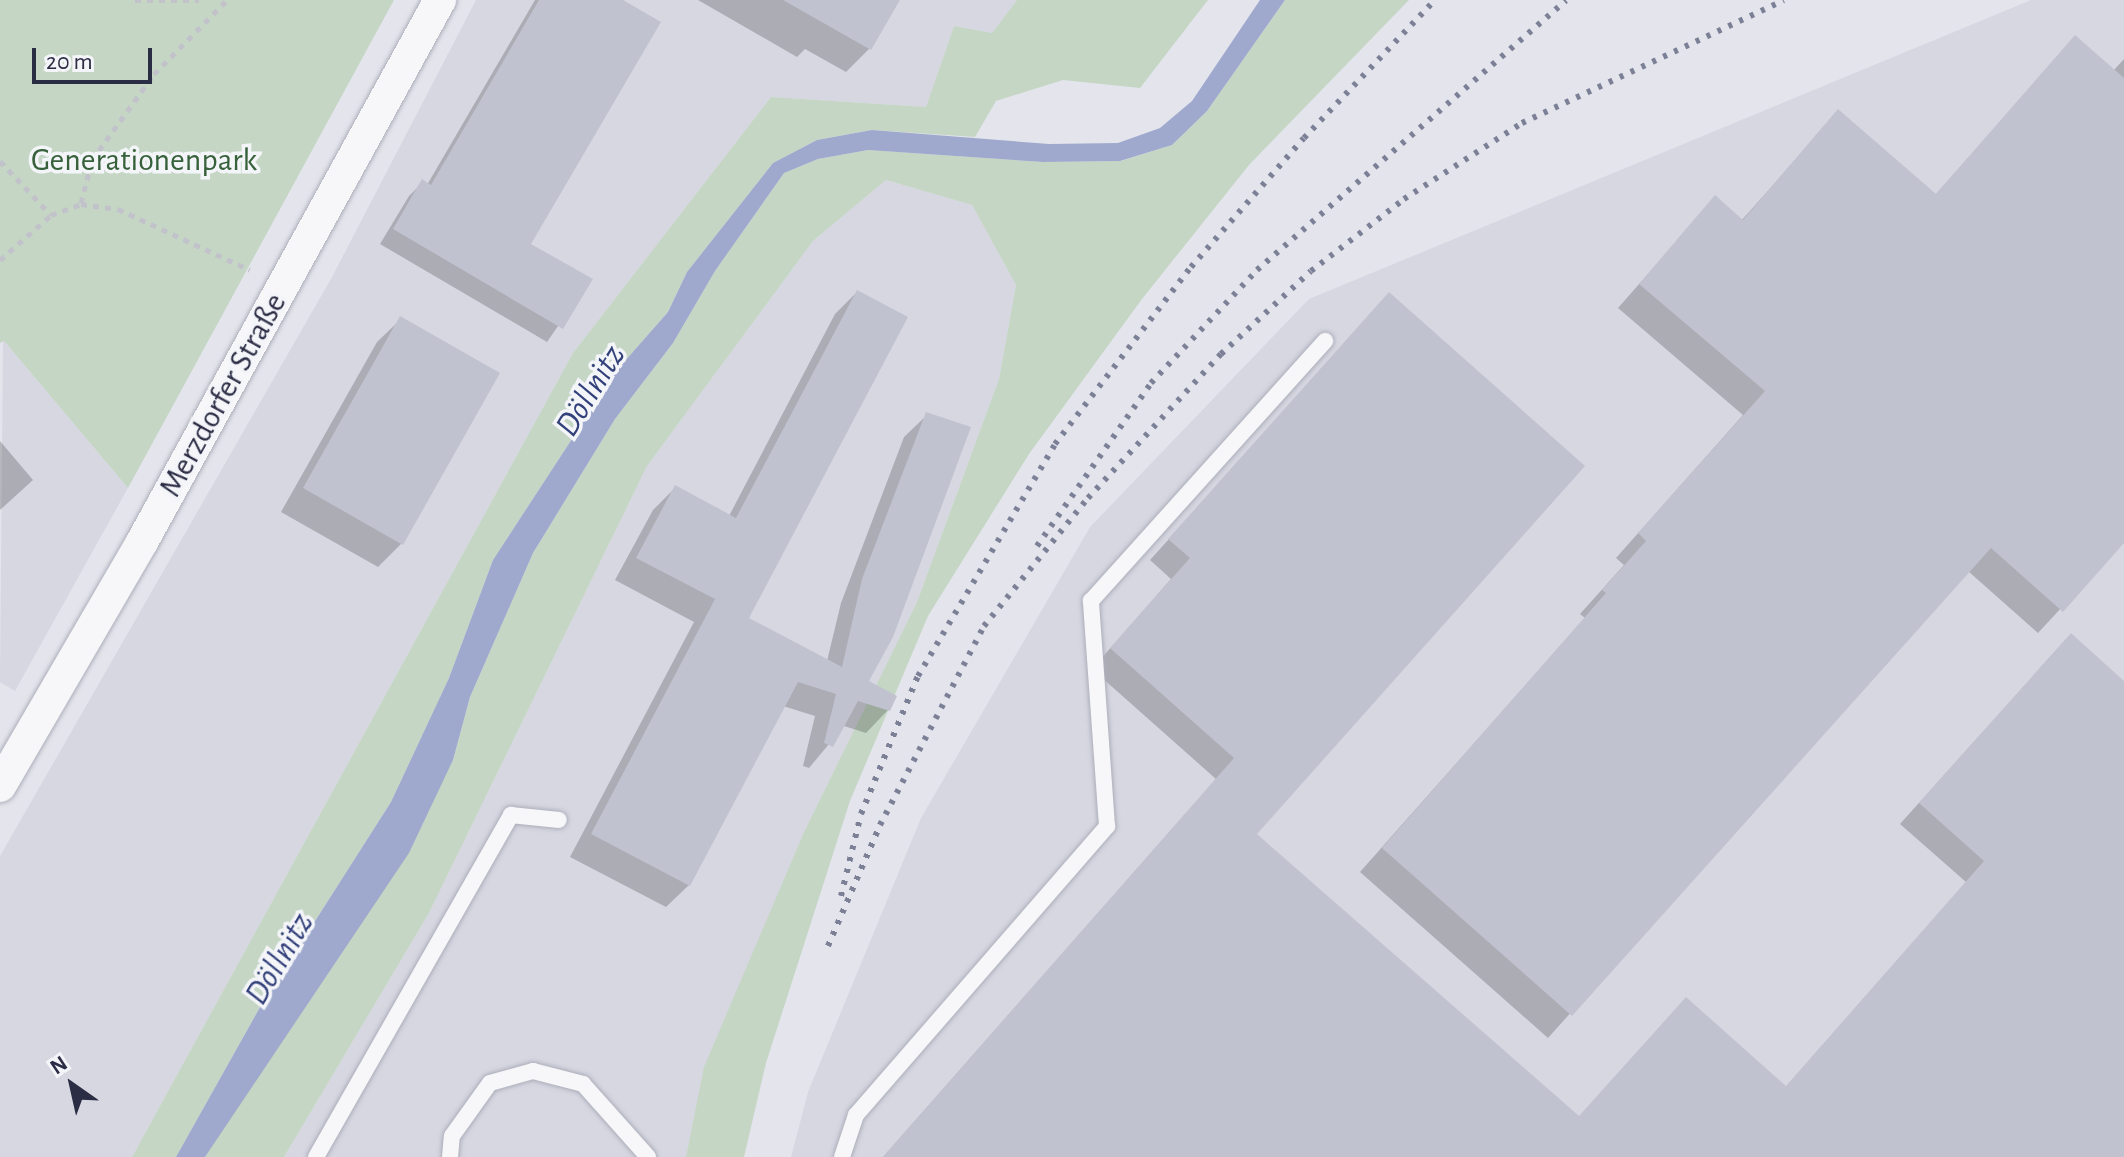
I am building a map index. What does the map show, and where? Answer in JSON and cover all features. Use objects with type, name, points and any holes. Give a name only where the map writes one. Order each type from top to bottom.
[{"type":"street","name":"Merzdorfer Straße","points":[[0,786],[283,286],[440,0]]},
{"type":"lane","points":[[842,1157],[856,1115],[1107,826],[1091,601],[1325,341]]},
{"type":"lane","points":[[316,1157],[511,815],[559,820]]},
{"type":"lane","points":[[450,1157],[452,1136],[490,1083],[533,1071],[583,1084],[648,1157]]},
{"type":"path","points":[[135,0],[199,0]]},
{"type":"path","points":[[81,204],[92,160],[154,74],[227,0]]},
{"type":"path","points":[[0,161],[51,215]]},
{"type":"path","points":[[0,260],[51,215],[81,204],[118,209],[283,286]]},
{"type":"shaded area","points":[[476,0],[1017,0],[992,33],[954,26],[926,107],[771,97],[573,353],[132,1157],[0,1157],[0,856],[332,277]]},
{"type":"shaded area","points":[[2031,0],[2124,0],[2124,1157],[791,1157],[808,1092],[921,818],[1090,527],[1309,299]]},
{"type":"shaded area","points":[[886,180],[972,205],[1016,285],[999,379],[917,602],[804,832],[705,1067],[686,1157],[284,1157],[429,913],[647,466],[813,241]]},
{"type":"shaded area","points":[[3,340],[128,488],[15,691],[0,682]]},
{"type":"green space","name":"Generationenpark","points":[[0,0],[394,0],[128,488],[4,341],[0,343]]},
{"type":"green space","points":[[1017,0],[1208,0],[1140,88],[1063,80],[996,101],[975,137],[872,130],[817,140],[773,163],[687,272],[668,312],[617,370],[493,560],[449,678],[391,802],[259,1009],[176,1157],[132,1157],[573,353],[771,97],[926,107],[954,26],[992,33]]},
{"type":"green space","points":[[1285,0],[1409,0],[1249,165],[1142,299],[1029,454],[928,616],[850,801],[766,1063],[744,1157],[686,1157],[704,1067],[804,832],[917,602],[999,379],[1016,285],[972,205],[886,180],[813,241],[647,466],[429,913],[284,1157],[205,1157],[453,760],[470,697],[533,553],[615,419],[673,343],[715,271],[784,173],[818,159],[868,150],[1043,162],[1121,161],[1172,145],[1207,111]]},
{"type":"water","points":[[1260,0],[1285,0],[1207,111],[1172,145],[1120,161],[1043,162],[868,150],[818,159],[784,173],[715,271],[673,343],[615,419],[533,553],[470,697],[453,760],[409,853],[205,1157],[176,1157],[259,1009],[391,802],[449,678],[493,560],[617,370],[668,312],[687,272],[773,163],[817,140],[872,130],[1049,144],[1118,143],[1160,128],[1192,101]]},
{"type":"building","points":[[539,0],[623,0],[661,22],[531,244],[593,279],[563,329],[393,229],[422,179],[431,185]]},
{"type":"building","points":[[783,0],[900,0],[871,50]]},
{"type":"building","points":[[2075,35],[2124,78],[2124,543],[2063,612],[1991,548],[1572,1016],[1382,848],[1606,593],[1602,590],[1646,541],[1638,533],[1765,391],[1639,284],[1715,195],[1743,220],[1838,109],[1936,194]]},
{"type":"building","points":[[857,290],[908,317],[749,618],[842,667],[862,579],[926,412],[971,427],[893,637],[869,681],[897,696],[890,711],[858,701],[833,747],[824,743],[836,694],[798,682],[690,886],[591,834],[715,599],[636,558],[675,485],[736,518]]},
{"type":"building","points":[[1389,292],[1585,466],[1257,834],[1579,1116],[1686,997],[1786,1086],[1984,861],[1919,803],[2071,633],[2124,681],[2124,1157],[883,1157],[1234,758],[1110,648],[1190,558],[1168,539]]},
{"type":"building","points":[[400,316],[500,373],[403,545],[303,488]]},
{"type":"railway","points":[[841,896],[861,814],[918,676],[1055,444],[1191,267],[1304,138],[1435,0]]},
{"type":"railway","points":[[1037,546],[1151,383],[1257,270],[1566,0]]},
{"type":"railway","points":[[828,946],[880,825],[984,626],[1088,498],[1221,354],[1311,271],[1404,199],[1522,123],[1784,0]]},
{"type":"water label","name":"Döllnitz","points":[[591,391]]},
{"type":"water label","name":"Döllnitz","points":[[280,959]]}]
